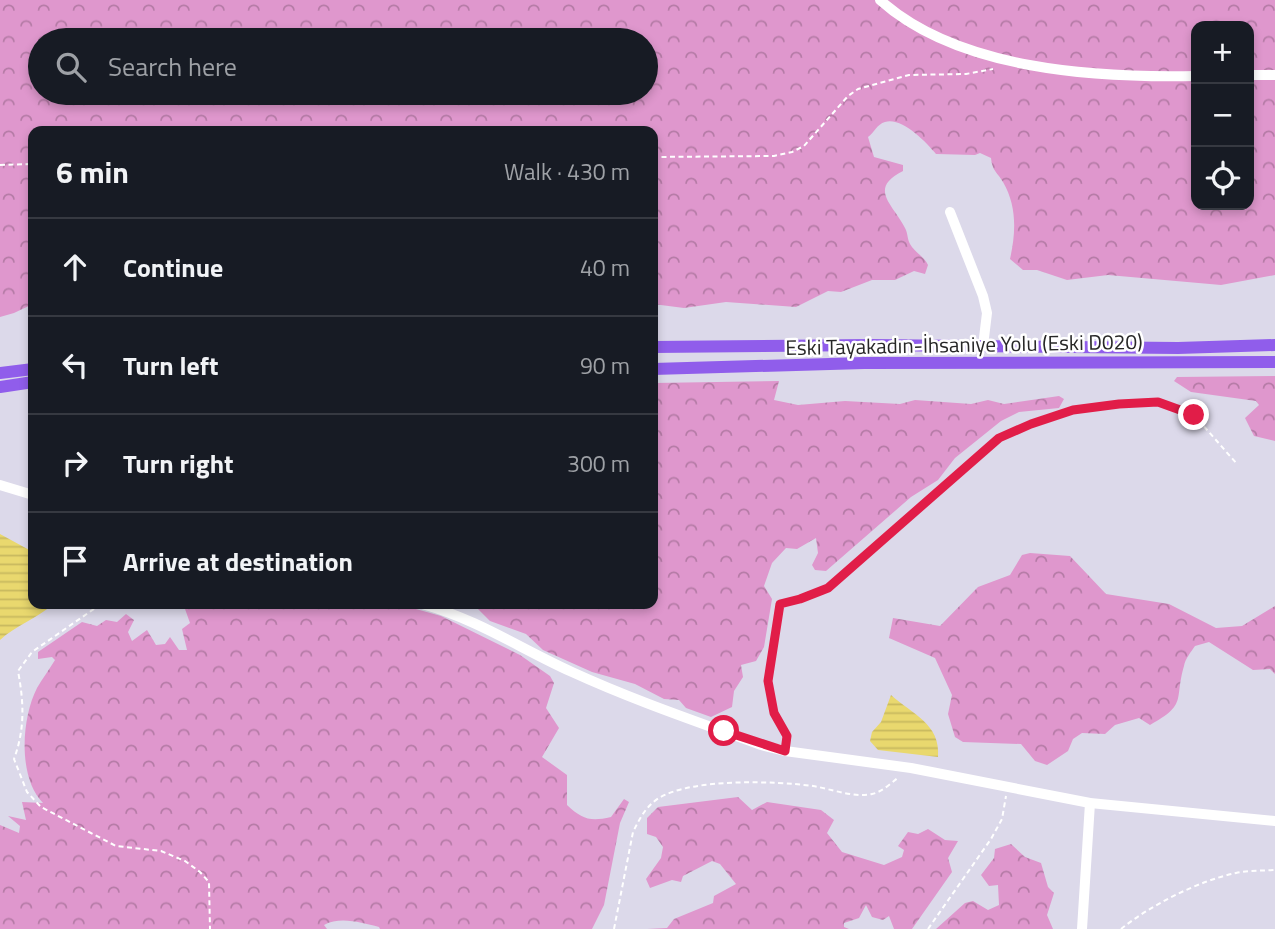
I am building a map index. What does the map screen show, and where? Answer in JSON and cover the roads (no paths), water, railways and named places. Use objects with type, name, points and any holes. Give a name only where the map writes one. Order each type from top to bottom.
[{"type":"main road","name":"Eski Tayakadın-İhsaniye Yolu (Eski D020)","points":[[658,347],[1178,348],[1275,345]]},
{"type":"main road","name":"Eski Tayakadın-İhsaniye Yolu (Eski D020)","points":[[658,369],[864,363],[1275,362]]},
{"type":"main road","points":[[0,373],[28,370]]},
{"type":"main road","points":[[0,387],[28,383]]},
{"type":"street","points":[[880,0],[898,16],[931,34],[983,54],[1044,67],[1169,77],[1191,76]]},
{"type":"street","points":[[1254,75],[1275,75]]},
{"type":"street","points":[[950,212],[983,296],[987,313],[984,346]]},
{"type":"street","points":[[0,485],[28,493]]},
{"type":"street","points":[[437,609],[476,622],[549,662],[591,681],[761,745],[785,751],[911,768],[1090,803],[1275,821]]},
{"type":"street","points":[[1082,929],[1090,803]]}]
